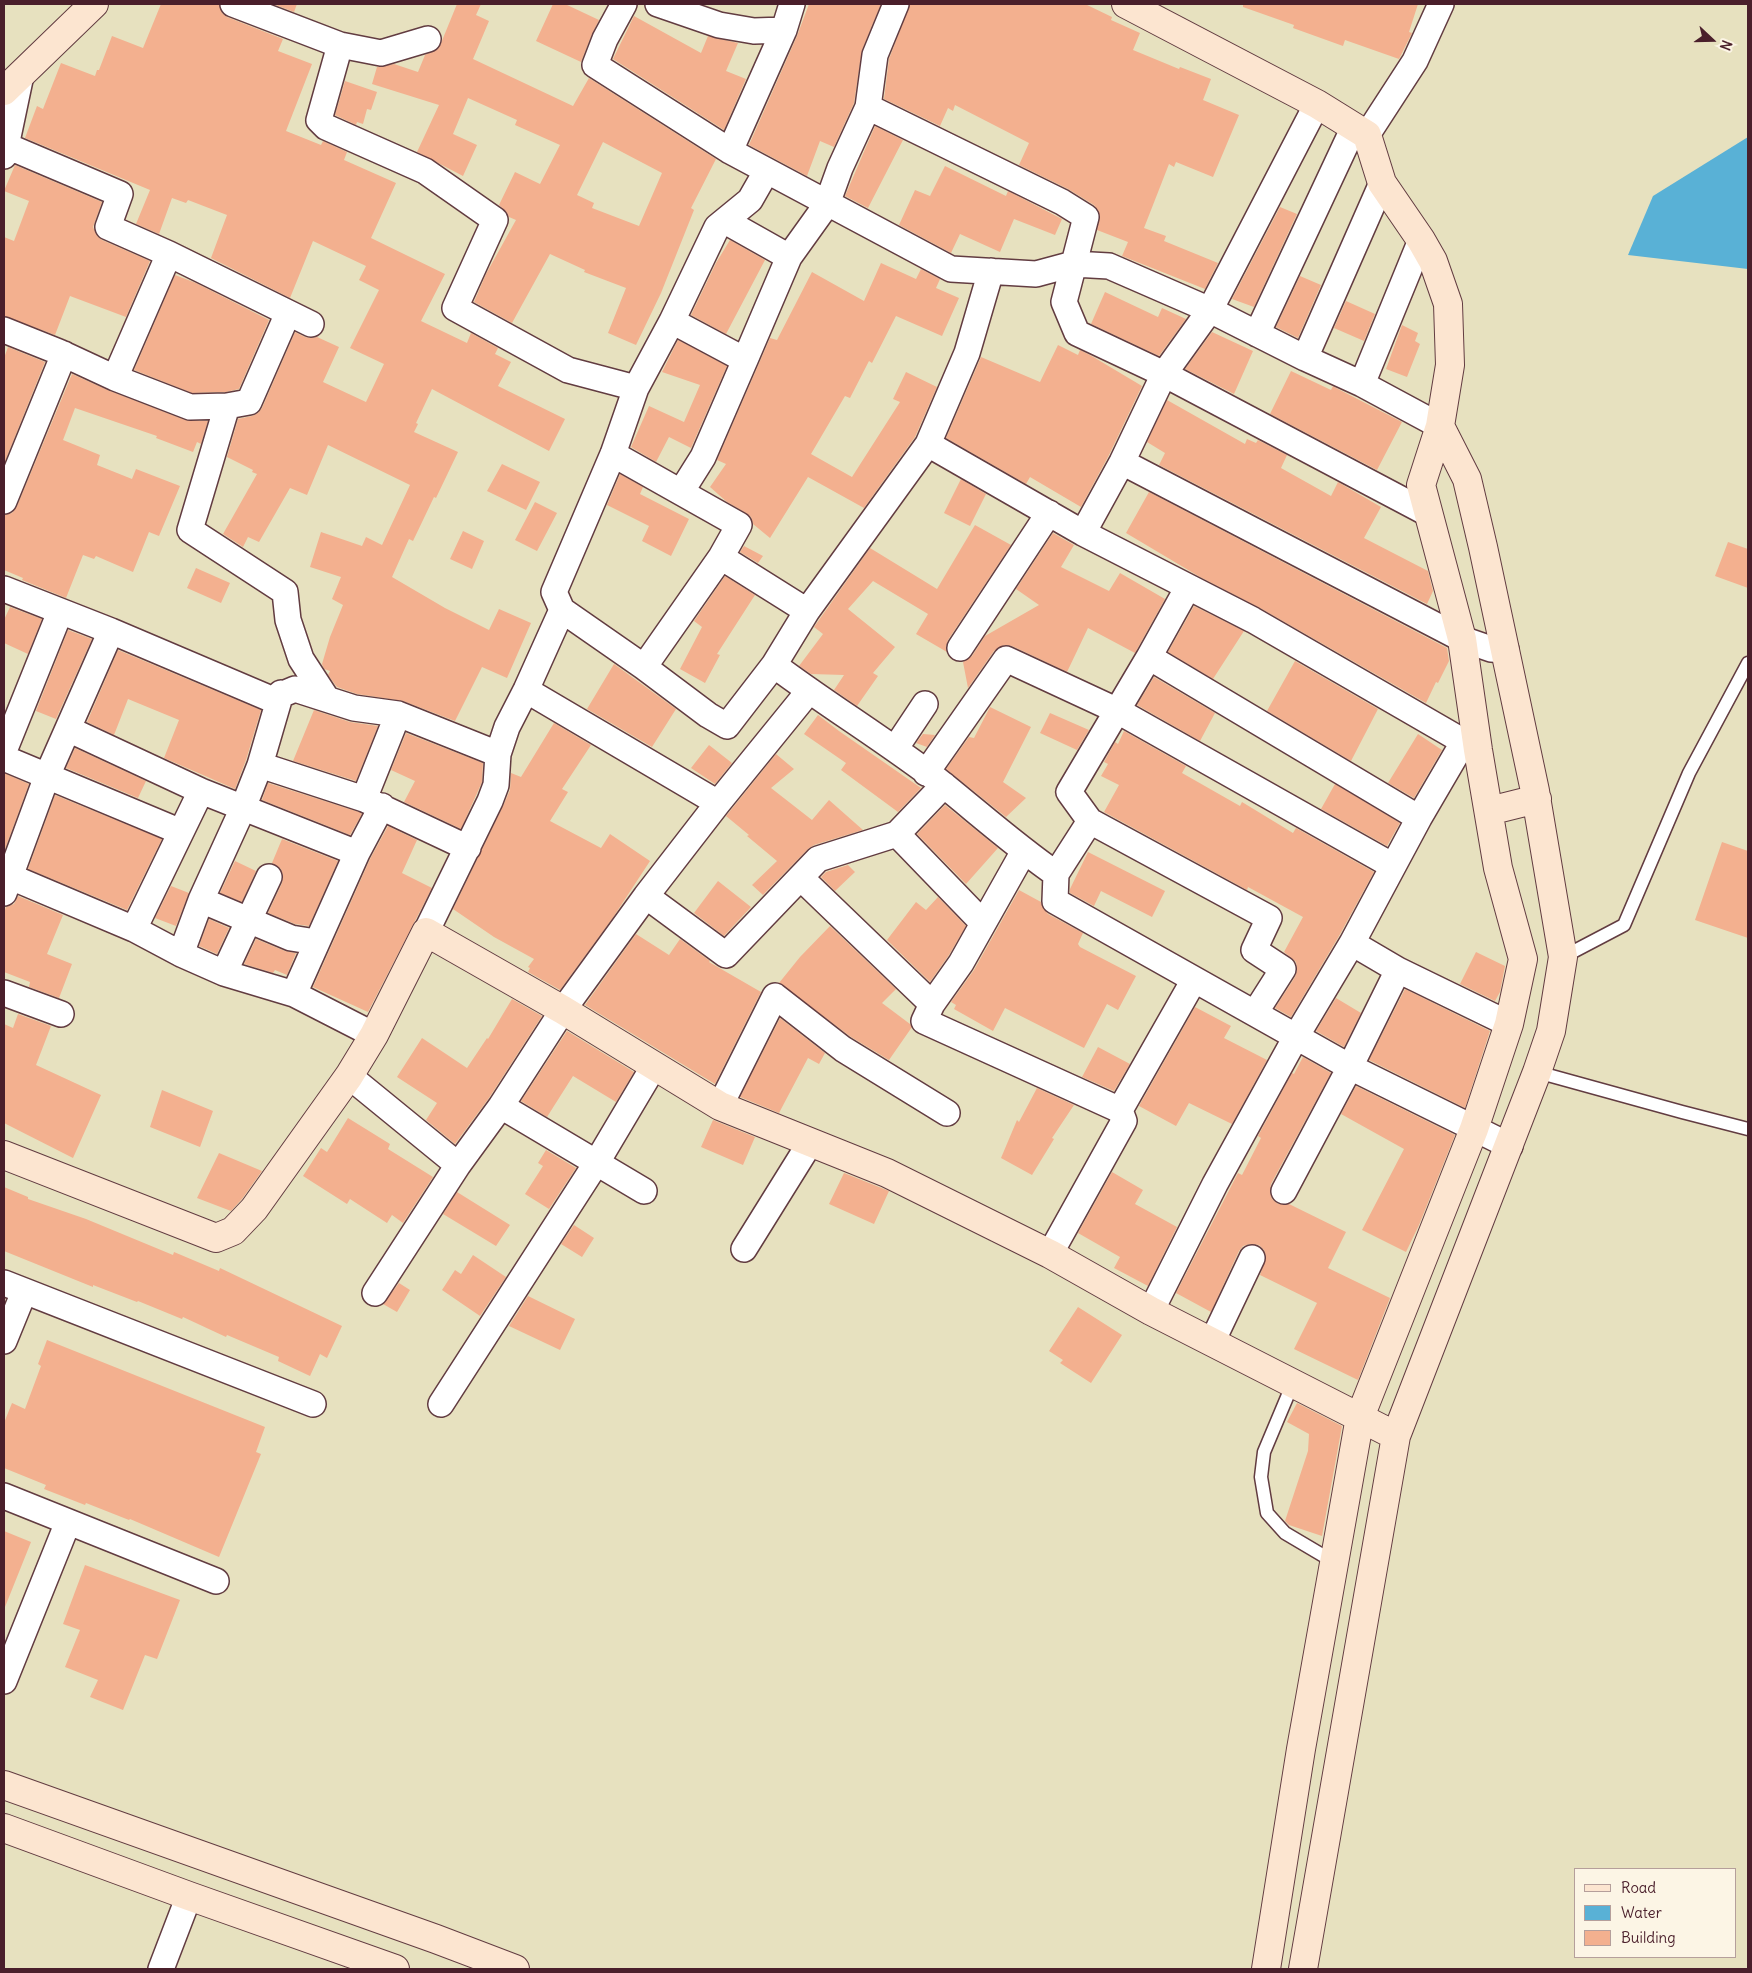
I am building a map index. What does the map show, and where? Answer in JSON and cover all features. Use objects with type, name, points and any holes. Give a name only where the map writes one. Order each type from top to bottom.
[{"type":"street","points":[[94,4],[12,83],[5,151],[120,194],[108,227],[169,254],[312,324]]},
{"type":"street","points":[[233,4],[340,45],[381,53],[428,39]]},
{"type":"street","points":[[624,4],[605,39],[595,65],[766,172],[951,269],[1036,274],[1073,264],[1109,266],[1210,310],[1305,358],[1362,384],[1440,426],[1467,479],[1506,650],[1537,799],[1563,957],[1551,1031],[1537,1072],[1510,1146],[1396,1436],[1303,1969]]},
{"type":"street","points":[[658,4],[719,25],[754,31],[784,30]]},
{"type":"street","points":[[730,151],[784,30],[792,4]]},
{"type":"street","points":[[680,492],[703,457],[789,257],[827,204],[840,168],[868,107],[875,55],[896,4]]},
{"type":"street","points":[[1126,4],[1317,104],[1361,131],[1382,183],[1421,240],[1433,262],[1448,304],[1450,365],[1440,426],[1421,485],[1462,639],[1471,746],[1489,811],[1498,868],[1523,959],[1509,1024],[1474,1128],[1360,1417],[1300,1758],[1266,1969]]},
{"type":"street","points":[[1257,334],[1361,131],[1415,61],[1440,4]]},
{"type":"street","points":[[340,45],[319,120],[326,127],[425,171],[494,220],[455,308],[568,370],[636,388]]},
{"type":"street","points":[[1083,533],[1122,462],[1164,374],[1210,310],[1317,104]]},
{"type":"street","points":[[868,107],[1062,202],[1086,217],[1064,302],[1077,332],[1164,374],[1429,514]]},
{"type":"street","points":[[766,172],[750,200],[717,227],[672,321],[636,388],[613,454],[554,592],[562,610],[644,667],[708,715],[728,726],[774,665],[807,611],[928,444],[967,353],[991,271]]},
{"type":"street","points":[[1305,358],[1382,183]]},
{"type":"street","points":[[725,221],[789,257]]},
{"type":"street","points":[[1362,384],[1421,240]]},
{"type":"street","points":[[115,378],[169,254]]},
{"type":"street","points":[[4,330],[64,354],[115,378],[190,407],[227,406],[249,402],[288,313]]},
{"type":"street","points":[[672,321],[746,360]]},
{"type":"street","points":[[4,501],[64,354]]},
{"type":"street","points":[[227,406],[190,530],[285,592],[288,620],[301,659],[327,699]]},
{"type":"street","points":[[928,444],[1083,533],[1252,620],[1471,746]]},
{"type":"street","points":[[613,454],[739,524],[721,557],[644,667]]},
{"type":"street","points":[[1122,462],[1462,639],[1491,649],[1506,650]]},
{"type":"street","points":[[960,648],[1049,513]]},
{"type":"street","points":[[721,557],[807,611]]},
{"type":"street","points":[[1188,587],[1118,711],[1069,792],[1090,821],[1269,918],[1254,950],[1283,969],[1255,1013]]},
{"type":"street","points":[[4,589],[111,631],[271,699],[281,693],[295,689],[354,708],[398,714],[498,754]]},
{"type":"street","points":[[4,1155],[216,1238],[233,1231],[254,1209],[349,1076],[374,1035],[468,848],[496,785],[498,754],[507,727],[562,610]]},
{"type":"street","points":[[4,752],[13,700],[60,612]]},
{"type":"street","points":[[111,631],[48,776],[6,881],[134,928],[180,954],[224,973],[294,994],[374,1035]]},
{"type":"street","points":[[1149,657],[1418,818]]},
{"type":"street","points":[[646,896],[726,955],[818,859],[898,834],[935,779],[1006,659],[1118,711],[1393,866]]},
{"type":"street","points":[[774,665],[895,749],[1056,874]]},
{"type":"street","points":[[526,690],[718,803]]},
{"type":"street","points":[[375,1294],[458,1165],[502,1106],[563,1010],[646,896],[718,803],[809,691]]},
{"type":"street","points":[[180,954],[201,900],[243,808],[260,765],[281,693]]},
{"type":"street","points":[[895,749],[925,704]]},
{"type":"street","points":[[294,994],[357,853],[398,714]]},
{"type":"street","points":[[68,730],[201,791],[357,853]]},
{"type":"street","points":[[1150,1311],[1215,1184],[1297,1036],[1352,944],[1418,818],[1471,746]]},
{"type":"street","points":[[4,758],[181,832]]},
{"type":"street","points":[[260,765],[373,802],[468,848]]},
{"type":"street","points":[[134,928],[201,791]]},
{"type":"street","points":[[1489,811],[1537,799]]},
{"type":"street","points":[[1090,821],[1056,874],[1055,901],[1350,1067],[1510,1146]]},
{"type":"street","points":[[898,834],[983,923]]},
{"type":"street","points":[[1024,851],[961,962],[932,1004],[924,1022],[1120,1110],[1124,1121],[1050,1254]]},
{"type":"street","points":[[224,973],[269,877]]},
{"type":"street","points":[[801,878],[932,1004]]},
{"type":"street","points":[[201,900],[250,919],[291,938],[316,942]]},
{"type":"street","points":[[426,932],[563,1010],[720,1106],[887,1174],[1050,1254],[1150,1311],[1396,1436]]},
{"type":"street","points":[[1352,944],[1398,970],[1509,1024]]},
{"type":"street","points":[[1284,1191],[1350,1067],[1398,970]]},
{"type":"street","points":[[1120,1110],[1194,980]]},
{"type":"street","points":[[4,993],[61,1014]]},
{"type":"street","points":[[720,1106],[775,996],[844,1049],[947,1113]]},
{"type":"street","points":[[441,1404],[597,1162],[654,1066]]},
{"type":"street","points":[[349,1076],[458,1165]]},
{"type":"street","points":[[502,1106],[644,1191]]},
{"type":"street","points":[[744,1249],[810,1143]]},
{"type":"street","points":[[1212,1342],[1252,1258]]},
{"type":"street","points":[[4,1341],[14,1288],[313,1404]]},
{"type":"street","points":[[4,1496],[216,1581]]},
{"type":"street","points":[[4,1681],[68,1522]]},
{"type":"street","points":[[4,1785],[515,1969]]},
{"type":"street","points":[[4,1828],[395,1969]]},
{"type":"street","points":[[160,1969],[189,1896]]},
{"type":"lane","points":[[1563,957],[1624,925],[1689,773],[1748,663]]},
{"type":"lane","points":[[1537,1072],[1748,1128]]},
{"type":"lane","points":[[1293,1383],[1264,1452],[1261,1477],[1267,1513],[1285,1533],[1334,1562]]},
{"type":"water","points":[[1748,137],[1748,269],[1628,255],[1653,196]]},
{"type":"building","points":[[161,4],[219,4],[222,13],[227,17],[283,39],[278,51],[312,64],[286,131],[321,145],[323,141],[347,152],[344,160],[396,183],[371,238],[445,274],[421,321],[467,343],[471,333],[498,348],[495,354],[511,362],[498,386],[565,419],[549,451],[432,389],[416,423],[418,424],[414,432],[458,452],[413,541],[409,539],[392,577],[445,608],[489,630],[499,609],[531,623],[507,678],[482,667],[455,721],[403,701],[357,694],[337,687],[328,675],[330,671],[324,669],[322,664],[330,637],[343,605],[332,599],[341,577],[310,567],[321,532],[362,546],[366,537],[382,545],[410,485],[328,445],[307,495],[290,488],[259,542],[248,537],[243,547],[223,534],[257,474],[252,472],[253,470],[227,457],[238,419],[252,416],[262,408],[295,332],[305,337],[317,337],[339,347],[323,382],[366,402],[384,364],[350,348],[379,290],[359,280],[366,266],[313,241],[290,298],[211,258],[227,215],[188,200],[186,203],[172,198],[159,234],[136,224],[150,190],[25,138],[37,106],[43,109],[61,63],[95,76],[112,36],[143,48]]},
{"type":"building","points":[[273,4],[297,4],[294,12]]},
{"type":"building","points":[[457,4],[481,4],[476,15],[489,21],[473,59],[573,106],[589,78],[716,159],[691,208],[694,210],[661,293],[636,345],[608,333],[626,288],[584,272],[585,270],[550,254],[512,323],[474,302],[486,274],[516,220],[509,217],[499,205],[515,172],[540,184],[560,145],[515,125],[517,120],[468,98],[453,134],[477,145],[463,176],[417,152],[439,105],[372,84],[377,67],[394,64],[418,72],[425,55],[439,48]],"holes":[[[603,142],[662,173],[639,226],[592,208],[594,203],[577,195]]]},
{"type":"building","points":[[553,4],[565,4],[599,20],[581,62],[536,41]]},
{"type":"building","points":[[809,4],[881,4],[862,50],[854,103],[834,147],[820,141],[807,176],[749,145]]},
{"type":"building","points":[[910,4],[1085,4],[1112,17],[1111,20],[1140,33],[1133,50],[1179,69],[1180,67],[1211,79],[1203,100],[1239,115],[1213,177],[1176,162],[1174,167],[1169,164],[1144,228],[1166,236],[1164,241],[1218,263],[1205,289],[1122,256],[1128,242],[1097,230],[1099,212],[1094,205],[1068,189],[1019,165],[1029,143],[955,105],[953,111],[948,108],[940,126],[884,99],[889,59]]},
{"type":"building","points":[[1243,4],[1418,4],[1409,32],[1412,33],[1399,59],[1345,40],[1343,46],[1293,28],[1294,25],[1243,7]]},
{"type":"building","points":[[634,16],[701,53],[708,36],[738,43],[726,71],[746,79],[724,130],[613,59]]},
{"type":"building","points":[[345,81],[377,92],[371,110],[367,109],[363,124],[357,122],[356,125],[335,115]]},
{"type":"building","points":[[875,126],[903,140],[868,208],[845,196]]},
{"type":"building","points":[[15,165],[102,202],[93,227],[97,236],[150,261],[126,317],[70,296],[55,335],[4,316],[4,237],[14,241],[29,201],[4,191]]},
{"type":"building","points":[[945,166],[1006,196],[1008,191],[1062,219],[1055,235],[1014,219],[1000,252],[960,234],[951,253],[899,225],[915,190],[930,196]]},
{"type":"building","points":[[1280,207],[1297,214],[1254,307],[1232,299]]},
{"type":"building","points":[[730,240],[765,260],[726,334],[691,315],[716,263]]},
{"type":"building","points":[[881,263],[916,279],[921,269],[940,279],[936,288],[959,298],[942,336],[896,316],[872,363],[869,361],[850,398],[845,396],[811,454],[852,477],[900,402],[893,399],[906,372],[937,387],[915,437],[864,508],[808,477],[770,538],[753,524],[751,517],[727,502],[710,487],[726,464],[717,460],[770,338],[777,340],[812,272],[864,301]]},
{"type":"building","points":[[175,275],[196,283],[269,320],[239,389],[226,392],[192,393],[134,370]]},
{"type":"building","points":[[1300,276],[1321,285],[1298,338],[1276,327]]},
{"type":"building","points":[[1105,292],[1158,317],[1162,308],[1186,319],[1159,356],[1091,324]]},
{"type":"building","points":[[1346,301],[1375,314],[1364,341],[1334,328]]},
{"type":"building","points":[[1402,325],[1418,333],[1415,341],[1420,344],[1407,377],[1386,369]]},
{"type":"building","points":[[1212,332],[1253,351],[1234,394],[1185,369]]},
{"type":"building","points":[[678,340],[727,366],[691,448],[669,437],[656,462],[631,447],[649,406],[684,422],[700,385],[662,372]]},
{"type":"building","points":[[1058,345],[1078,355],[1080,350],[1142,386],[1109,455],[1081,507],[1030,477],[1026,484],[946,438],[981,357],[1040,382]]},
{"type":"building","points":[[8,347],[45,362],[4,464],[4,358]]},
{"type":"building","points":[[1291,371],[1331,390],[1333,386],[1402,422],[1377,470],[1270,414]]},
{"type":"building","points":[[72,374],[185,420],[208,421],[201,444],[197,442],[193,452],[156,438],[157,436],[75,408],[63,440],[100,455],[97,465],[132,479],[136,469],[180,486],[159,536],[149,532],[133,572],[96,556],[94,559],[83,555],[66,598],[22,580],[23,578],[4,570],[4,515],[12,513],[17,506]]},
{"type":"building","points":[[1167,400],[1245,444],[1247,439],[1256,443],[1258,440],[1287,455],[1281,468],[1331,496],[1338,482],[1381,507],[1364,538],[1428,571],[1433,591],[1427,604],[1159,465],[1165,453],[1147,442]]},
{"type":"building","points":[[502,464],[540,482],[526,510],[487,491]]},
{"type":"building","points":[[620,474],[643,487],[640,494],[689,519],[671,556],[642,541],[649,526],[607,505]]},
{"type":"building","points":[[961,479],[986,494],[970,526],[944,513]]},
{"type":"building","points":[[1149,492],[1447,648],[1449,661],[1426,703],[1260,608],[1200,577],[1126,533]]},
{"type":"building","points":[[535,502],[557,513],[537,551],[515,540]]},
{"type":"building","points":[[975,525],[1011,545],[948,640],[947,652],[916,634],[928,614],[873,581],[848,609],[895,647],[873,673],[878,676],[857,706],[834,690],[844,675],[811,674],[799,666],[823,634],[814,627],[870,548],[937,589]]},
{"type":"building","points":[[463,531],[484,541],[472,569],[450,559]]},
{"type":"building","points":[[1053,533],[1074,545],[1061,567],[1109,591],[1120,573],[1165,599],[1135,653],[1088,628],[1067,672],[1012,646],[1005,645],[994,651],[968,688],[963,662],[972,656],[985,636],[1039,605],[1016,589]]},
{"type":"building","points":[[1728,542],[1748,549],[1748,588],[1715,576]]},
{"type":"building","points":[[744,546],[763,556],[758,563],[740,552]]},
{"type":"building","points":[[196,568],[230,583],[221,603],[187,588]]},
{"type":"building","points":[[725,576],[755,595],[717,654],[720,655],[705,683],[680,669],[702,627],[694,621]]},
{"type":"building","points":[[1194,606],[1244,631],[1213,679],[1168,652]]},
{"type":"building","points":[[10,607],[42,619],[28,654],[4,643],[4,620]]},
{"type":"building","points":[[68,630],[92,639],[56,719],[36,711]]},
{"type":"building","points":[[118,650],[261,710],[235,789],[164,758],[179,720],[128,699],[114,735],[87,722]]},
{"type":"building","points":[[1295,661],[1378,709],[1351,761],[1267,711]]},
{"type":"building","points":[[614,664],[676,709],[652,747],[587,709]]},
{"type":"building","points":[[1154,677],[1215,713],[1200,741],[1137,705]]},
{"type":"building","points":[[990,707],[1031,727],[1003,782],[1026,798],[1006,817],[946,769],[969,737],[974,738]]},
{"type":"building","points":[[314,710],[350,722],[378,726],[356,781],[293,761]]},
{"type":"building","points":[[1050,713],[1089,730],[1077,750],[1040,733]]},
{"type":"building","points":[[818,715],[921,788],[898,812],[841,770],[846,763],[804,734]]},
{"type":"building","points":[[554,723],[591,745],[562,789],[568,792],[550,821],[601,848],[610,834],[650,861],[612,919],[560,990],[528,972],[530,968],[528,967],[534,959],[494,937],[453,909],[510,790],[511,773],[521,777]]},
{"type":"building","points":[[1124,731],[1186,766],[1182,773],[1240,806],[1242,802],[1293,833],[1296,828],[1374,872],[1291,1017],[1275,1008],[1295,977],[1297,970],[1296,962],[1284,952],[1303,917],[1248,887],[1247,890],[1104,812],[1119,785],[1101,776],[1108,764],[1104,762],[1115,742],[1118,744]]},
{"type":"building","points":[[406,733],[483,763],[482,782],[461,829],[404,802],[415,781],[391,770]]},
{"type":"building","points":[[923,734],[935,735],[927,747],[916,743]]},
{"type":"building","points":[[1418,734],[1442,750],[1414,798],[1388,783]]},
{"type":"building","points":[[709,745],[732,763],[715,784],[691,768]]},
{"type":"building","points":[[75,748],[146,781],[138,798],[66,768]]},
{"type":"building","points":[[776,754],[794,769],[771,788],[812,820],[829,800],[863,830],[814,845],[763,895],[752,885],[777,861],[726,816]]},
{"type":"building","points":[[4,773],[29,784],[4,852]]},
{"type":"building","points":[[268,783],[362,814],[350,835],[262,800]]},
{"type":"building","points":[[1335,784],[1400,823],[1387,846],[1321,809]]},
{"type":"building","points":[[55,795],[162,839],[127,910],[28,869]]},
{"type":"building","points":[[945,805],[998,848],[966,884],[917,834]]},
{"type":"building","points":[[388,826],[417,840],[402,873],[432,888],[368,1012],[313,987],[370,859]]},
{"type":"building","points":[[282,839],[338,861],[309,926],[295,924],[268,913],[282,883],[281,869],[272,863]]},
{"type":"building","points":[[1722,842],[1748,851],[1748,938],[1695,920]]},
{"type":"building","points":[[1088,852],[1165,891],[1152,917],[1101,891],[1094,906],[1070,893],[1070,889]]},
{"type":"building","points":[[235,861],[256,871],[242,902],[220,893]]},
{"type":"building","points":[[848,865],[855,872],[835,891],[821,877],[826,872]]},
{"type":"building","points":[[718,881],[751,907],[724,936],[694,913]]},
{"type":"building","points":[[171,886],[189,893],[176,926],[155,918]]},
{"type":"building","points":[[1019,890],[1041,902],[1048,914],[1083,933],[1078,944],[1080,947],[1136,976],[1118,1010],[1107,1004],[1084,1048],[1005,1008],[993,1031],[954,1009],[956,1005],[951,1002],[974,970]]},
{"type":"building","points":[[18,896],[63,915],[47,954],[72,964],[59,998],[29,987],[30,982],[4,972],[4,913],[6,907],[14,904]]},
{"type":"building","points":[[938,897],[966,926],[930,982],[887,940],[916,902],[926,910]]},
{"type":"building","points":[[209,919],[229,928],[217,954],[199,946]]},
{"type":"building","points":[[830,926],[896,989],[882,1003],[912,1027],[889,1060],[851,1037],[779,983],[800,957]]},
{"type":"building","points":[[636,934],[669,955],[680,939],[709,962],[761,992],[715,1084],[585,1005]]},
{"type":"building","points":[[256,939],[285,951],[296,953],[287,975],[275,970],[273,973],[244,964]]},
{"type":"building","points":[[1476,952],[1505,966],[1500,992],[1495,1001],[1460,984]]},
{"type":"building","points":[[1405,989],[1490,1031],[1465,1108],[1369,1060]]},
{"type":"building","points":[[1336,998],[1361,1013],[1344,1047],[1316,1031]]},
{"type":"building","points":[[512,999],[542,1016],[489,1098],[455,1144],[426,1120],[437,1103],[397,1077],[422,1038],[467,1068],[488,1039]]},
{"type":"building","points":[[1195,1007],[1231,1026],[1224,1038],[1267,1060],[1232,1124],[1189,1103],[1176,1126],[1139,1106]]},
{"type":"building","points":[[18,1014],[51,1026],[36,1065],[101,1095],[73,1158],[4,1123],[4,1024],[13,1028]]},
{"type":"building","points":[[780,1018],[825,1053],[819,1064],[808,1058],[779,1113],[740,1097]]},
{"type":"building","points":[[567,1031],[634,1072],[616,1102],[573,1076],[547,1117],[521,1101]]},
{"type":"building","points":[[1098,1047],[1130,1064],[1114,1091],[1082,1077]]},
{"type":"building","points":[[1303,1057],[1331,1073],[1271,1184],[1270,1192],[1272,1199],[1278,1204],[1289,1204],[1346,1232],[1328,1268],[1390,1298],[1358,1380],[1294,1349],[1317,1303],[1260,1275],[1266,1257],[1264,1250],[1259,1245],[1250,1244],[1243,1246],[1239,1251],[1211,1312],[1176,1293],[1238,1173],[1242,1175],[1261,1138],[1258,1136],[1292,1073],[1294,1074]]},
{"type":"building","points":[[1356,1086],[1455,1135],[1419,1225],[1406,1252],[1362,1230],[1404,1149],[1341,1114]]},
{"type":"building","points":[[1037,1088],[1074,1105],[1052,1138],[1054,1139],[1032,1175],[1001,1158],[1017,1120],[1019,1122]]},
{"type":"building","points":[[162,1090],[213,1111],[200,1147],[150,1127]]},
{"type":"building","points":[[348,1118],[390,1144],[388,1149],[433,1177],[403,1223],[392,1215],[387,1223],[350,1199],[347,1204],[303,1176],[321,1148],[327,1152]]},
{"type":"building","points":[[713,1120],[755,1137],[743,1165],[701,1147]]},
{"type":"building","points":[[546,1150],[576,1168],[549,1209],[525,1194],[543,1166],[538,1163]]},
{"type":"building","points":[[219,1153],[262,1171],[231,1211],[197,1198]]},
{"type":"building","points":[[1112,1172],[1143,1190],[1135,1204],[1177,1227],[1148,1286],[1114,1268],[1120,1257],[1078,1233]]},
{"type":"building","points":[[844,1173],[889,1191],[874,1224],[829,1204]]},
{"type":"building","points":[[4,1187],[28,1197],[28,1199],[86,1219],[173,1255],[174,1252],[219,1271],[220,1268],[342,1326],[327,1358],[320,1354],[310,1376],[278,1361],[279,1357],[227,1335],[226,1337],[183,1317],[182,1319],[138,1301],[93,1285],[93,1287],[4,1251]]},
{"type":"building","points":[[457,1192],[510,1225],[496,1246],[443,1214]]},
{"type":"building","points":[[574,1225],[594,1238],[582,1257],[561,1244]]},
{"type":"building","points":[[473,1255],[506,1277],[480,1316],[442,1290],[455,1270],[461,1274]]},
{"type":"building","points":[[399,1283],[410,1290],[397,1312],[383,1304]]},
{"type":"building","points":[[528,1296],[575,1319],[560,1350],[509,1326]]},
{"type":"building","points":[[1078,1307],[1122,1335],[1091,1383],[1060,1363],[1063,1360],[1049,1351]]},
{"type":"building","points":[[47,1340],[265,1427],[256,1452],[261,1454],[219,1557],[130,1519],[86,1503],[85,1505],[44,1489],[46,1485],[4,1468],[4,1423],[12,1403],[25,1409],[41,1366],[38,1364]]},
{"type":"building","points":[[1297,1403],[1342,1426],[1322,1536],[1289,1525],[1285,1521],[1308,1451],[1309,1434],[1287,1422]]},
{"type":"building","points":[[4,1531],[31,1542],[5,1607],[4,1607]]},
{"type":"building","points":[[85,1565],[180,1600],[157,1659],[145,1655],[123,1710],[90,1697],[98,1680],[65,1667],[80,1630],[63,1624]]}]
